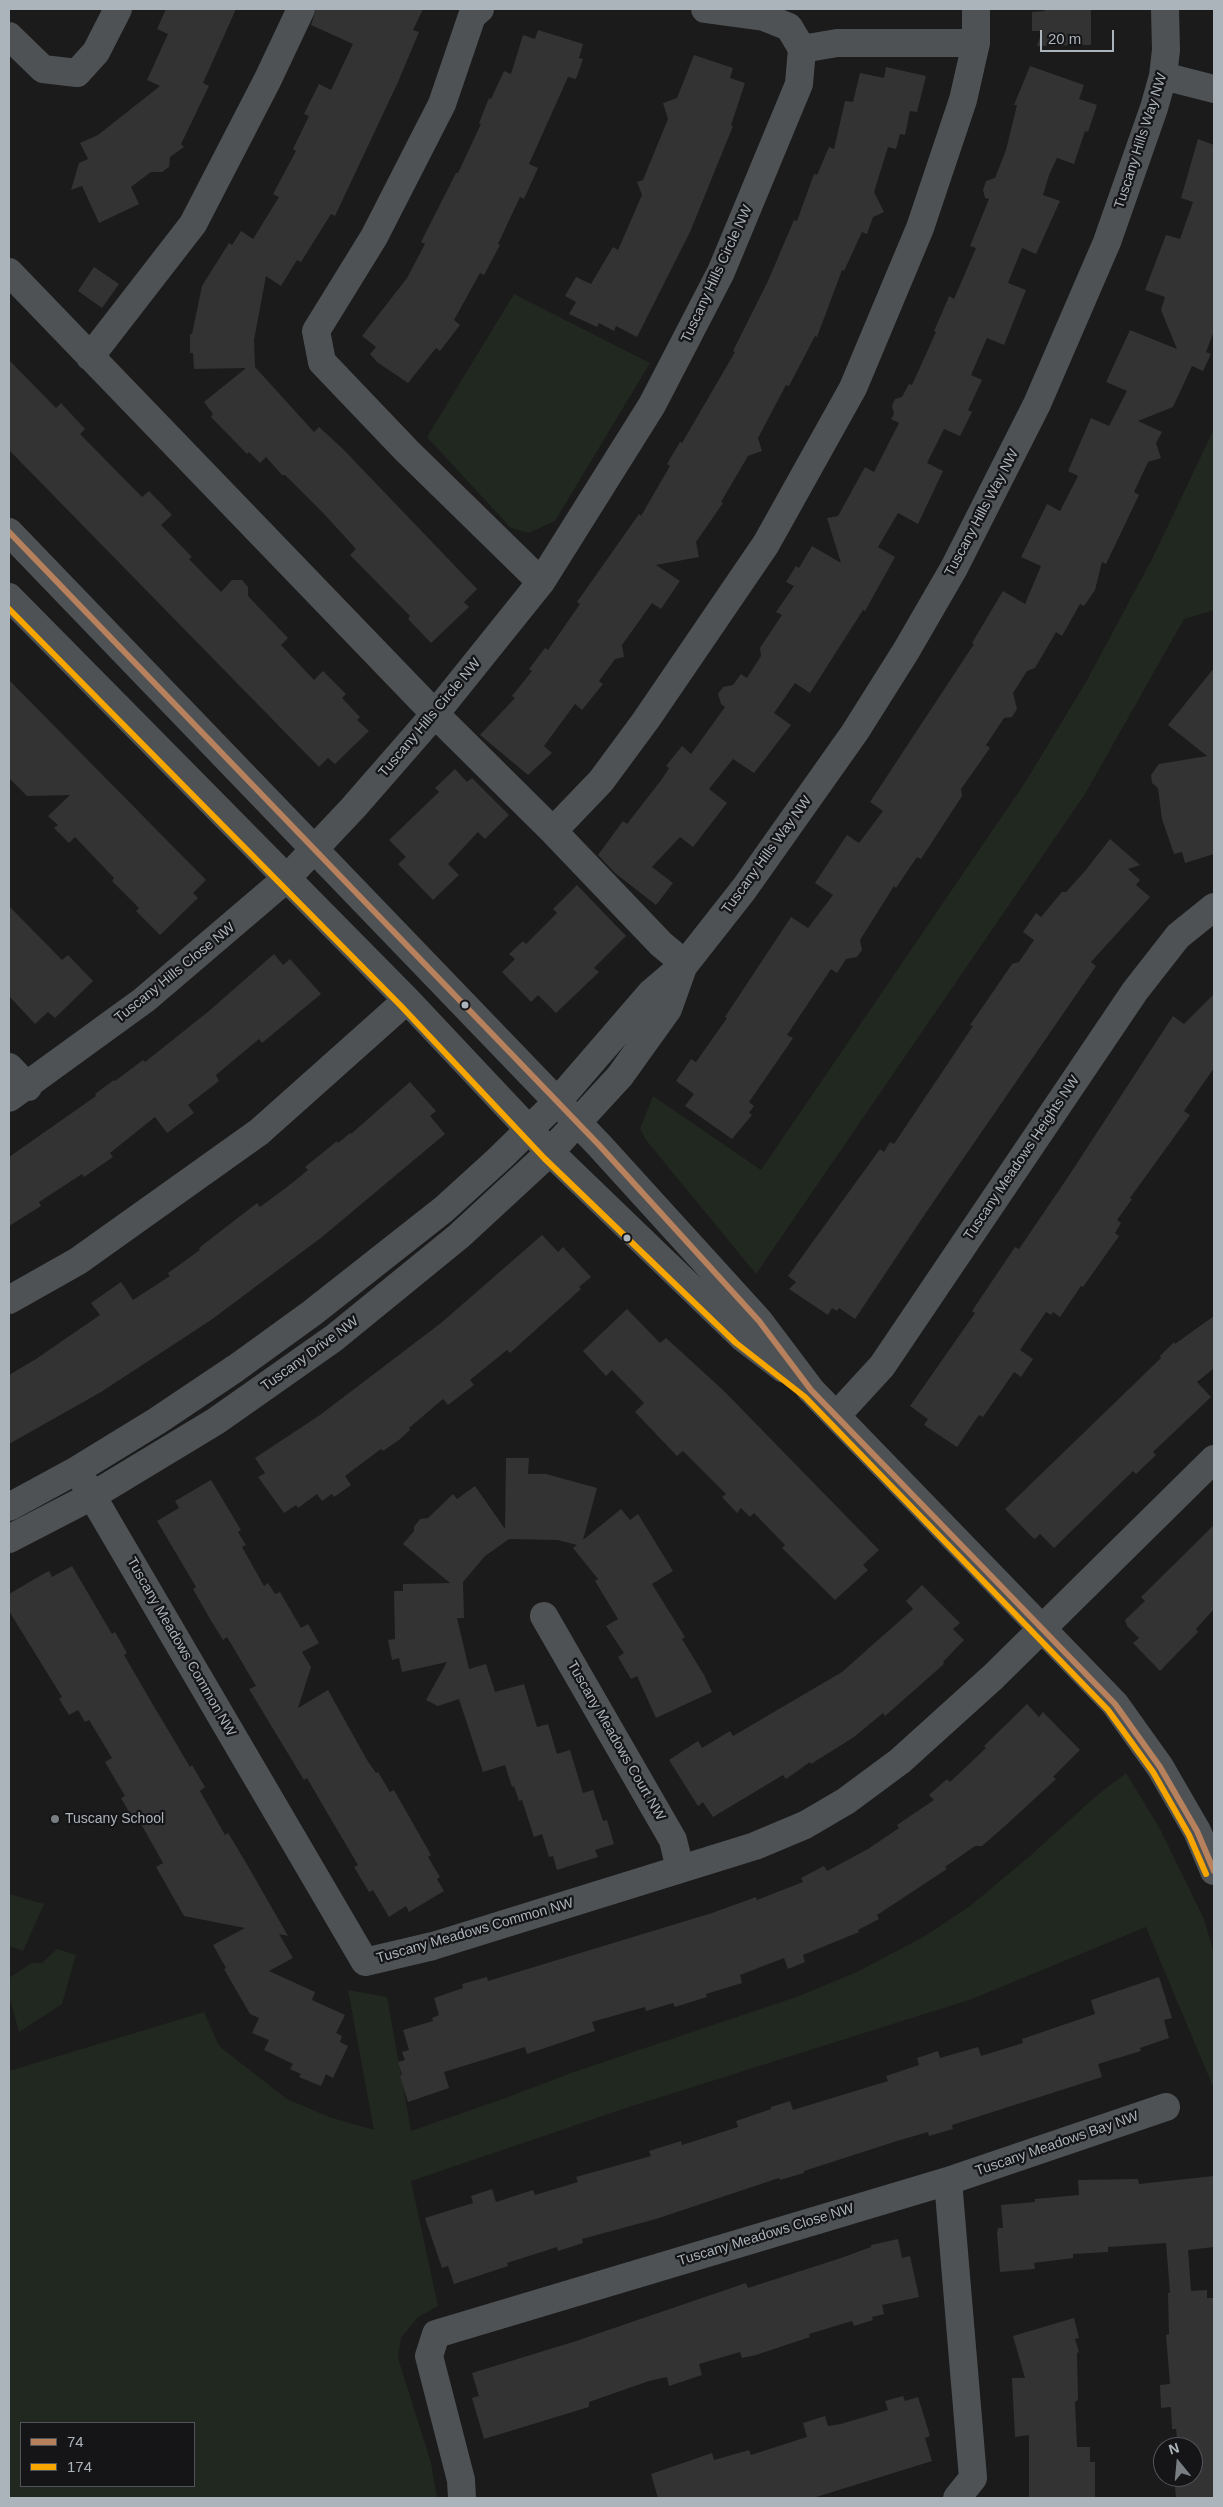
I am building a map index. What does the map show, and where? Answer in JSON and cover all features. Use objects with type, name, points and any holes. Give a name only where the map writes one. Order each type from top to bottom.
[{"type":"street","points":[[9,36],[44,69],[76,73],[96,52],[118,9]]},
{"type":"street","points":[[90,357],[193,224],[268,79],[301,9]]},
{"type":"street","points":[[480,9],[472,16],[442,104],[374,237],[316,331],[322,362],[414,458],[541,582]]},
{"type":"street","points":[[705,9],[764,16],[789,27],[802,49],[838,43],[976,43]]},
{"type":"street","points":[[553,831],[601,781],[646,720],[766,544],[853,388],[920,228],[963,100],[976,43],[976,9]]},
{"type":"street","name":"Tuscany Hills Way NW","points":[[556,1103],[651,994],[685,964],[744,889],[817,788],[901,659],[954,568],[1033,413],[1073,324],[1137,160],[1163,76],[1167,41],[1165,9]]},
{"type":"street","name":"Tuscany Hills Circle NW","points":[[314,850],[435,714],[541,582],[652,405],[721,272],[799,84],[802,49]]},
{"type":"street","points":[[1163,76],[1214,89]]},
{"type":"street","points":[[9,272],[435,714],[553,831],[661,944],[685,964]]},
{"type":"street","points":[[9,532],[556,1103],[578,1123],[759,1321],[812,1390],[836,1416],[1115,1704],[1154,1759],[1197,1831],[1214,1871]]},
{"type":"street","points":[[9,597],[407,1000],[550,1152],[742,1338],[812,1390]]},
{"type":"street","name":"Tuscany Hills Close NW","points":[[9,1067],[18,1092],[144,1000],[287,878],[314,850]]},
{"type":"street","name":"Tuscany Meadows Heights NW","points":[[836,1416],[882,1366],[1135,991],[1178,936],[1214,907]]},
{"type":"street","name":"Tuscany Hills Way NW","points":[[578,1123],[620,1076],[668,1009],[685,964]]},
{"type":"street","points":[[9,1300],[78,1261],[259,1132],[407,1000]]},
{"type":"street","points":[[9,1507],[77,1470],[158,1421],[312,1313],[444,1208],[556,1103]]},
{"type":"street","name":"Tuscany Drive NW","points":[[9,1539],[92,1496],[216,1421],[334,1338],[459,1236],[550,1152],[578,1123]]},
{"type":"street","points":[[1042,1629],[1214,1459]]},
{"type":"street","name":"Tuscany Meadows Common NW","points":[[77,1470],[365,1962],[433,1946],[680,1869],[772,1839],[805,1825],[846,1801],[900,1761],[993,1678],[1042,1629]]},
{"type":"street","name":"Tuscany Meadows Court NW","points":[[544,1616],[673,1840],[680,1869]]},
{"type":"street","name":"Tuscany Meadows Bay NW","points":[[948,2181],[1166,2107]]},
{"type":"street","points":[[948,2181],[973,2478],[957,2498]]},
{"type":"street","name":"Tuscany Meadows Close NW","points":[[462,2498],[460,2480],[429,2356],[436,2334],[948,2181]]},
{"type":"shaded area","points":[[514,294],[650,363],[555,521],[529,533],[511,528],[427,437]]},
{"type":"shaded area","points":[[1214,429],[1214,610],[1184,619],[1085,794],[756,1274],[646,1140],[640,1129],[653,1096],[761,1170],[1026,781],[1086,682],[1153,557]]},
{"type":"shaded area","points":[[1126,1773],[1160,1829],[1204,1919],[1214,1954],[1214,2089],[1146,1927],[972,1999],[626,2108],[411,2181],[438,2306],[418,2317],[401,2338],[398,2358],[431,2463],[437,2498],[9,2498],[9,2071],[204,2012],[219,2046],[287,2099],[329,2117],[374,2130],[348,1990],[387,1997],[411,2131],[571,2073],[796,1997],[855,1973],[925,1936],[970,1906],[1030,1856],[1095,1797]]},
{"type":"shaded area","points":[[9,1894],[44,1904],[23,1951],[9,1946]]},
{"type":"shaded area","points":[[57,1949],[76,1955],[62,2004],[19,2032],[9,1996],[9,1978],[32,1963],[42,1963]]},
{"type":"building","points":[[166,9],[236,9],[203,83],[209,86],[181,144],[184,147],[170,157],[169,167],[162,172],[151,172],[131,187],[139,204],[99,223],[82,186],[71,190],[79,163],[88,159],[80,143],[98,135],[160,86],[147,80],[168,34],[157,29]]},
{"type":"building","points":[[316,9],[423,9],[413,30],[419,32],[398,82],[335,216],[331,214],[301,262],[297,260],[281,286],[266,276],[254,340],[255,367],[314,432],[319,427],[342,448],[477,589],[464,602],[469,607],[431,643],[408,619],[410,616],[350,555],[356,549],[325,515],[285,475],[282,475],[266,457],[260,463],[249,452],[247,454],[211,417],[213,414],[204,402],[246,368],[194,369],[193,353],[190,353],[190,334],[192,334],[202,286],[229,243],[232,245],[241,231],[253,239],[279,197],[273,194],[296,151],[293,149],[309,116],[304,114],[319,84],[331,90],[353,44],[311,25]]},
{"type":"building","points":[[1045,9],[1091,9],[1091,45],[1037,46],[1042,31],[1032,31],[1032,12],[1045,11]]},
{"type":"building","points":[[538,30],[583,44],[579,58],[583,59],[576,79],[568,77],[529,164],[538,168],[524,199],[520,197],[498,244],[500,245],[484,275],[480,273],[454,320],[460,325],[440,351],[436,348],[408,383],[377,362],[370,354],[376,347],[362,336],[407,278],[425,244],[421,242],[456,173],[458,173],[481,124],[479,123],[489,98],[491,99],[504,71],[511,74],[523,35],[535,39]]},
{"type":"building","points":[[694,55],[733,68],[730,78],[745,83],[731,125],[733,126],[690,232],[637,337],[616,326],[614,331],[599,323],[597,327],[569,314],[576,302],[565,296],[576,277],[591,284],[613,247],[618,250],[642,195],[637,182],[643,180],[668,119],[663,103],[677,98]]},
{"type":"building","points":[[1030,66],[1084,85],[1079,99],[1097,105],[1088,132],[1085,131],[1074,164],[1057,158],[1049,175],[1043,195],[1060,201],[1036,254],[1022,248],[1008,283],[1026,290],[1004,345],[987,338],[971,375],[982,380],[968,410],[972,412],[960,436],[944,429],[927,463],[943,471],[918,524],[898,513],[878,547],[895,557],[865,611],[863,610],[810,693],[795,683],[774,713],[791,725],[754,773],[733,759],[709,789],[727,803],[693,847],[680,837],[652,867],[673,883],[656,905],[615,873],[598,855],[623,821],[627,824],[662,779],[669,768],[666,766],[682,746],[691,754],[725,707],[721,704],[718,694],[723,687],[733,685],[741,674],[747,678],[761,656],[760,648],[782,615],[776,612],[794,586],[786,582],[796,566],[799,568],[812,546],[841,563],[827,518],[838,516],[865,467],[874,472],[899,423],[891,419],[894,414],[892,406],[895,399],[902,397],[909,384],[912,385],[936,332],[934,331],[949,296],[954,299],[976,248],[970,246],[989,199],[985,198],[983,190],[986,181],[995,178],[1006,150],[1017,105],[1014,105]]},
{"type":"building","points":[[886,67],[926,76],[917,112],[910,111],[905,135],[900,134],[896,149],[888,147],[874,192],[884,212],[873,217],[867,234],[862,232],[844,271],[842,270],[817,337],[815,336],[789,386],[786,385],[758,438],[762,451],[748,456],[721,502],[723,503],[696,542],[699,557],[656,565],[680,581],[661,609],[652,603],[622,645],[624,657],[615,659],[599,681],[603,684],[582,710],[575,704],[544,746],[552,753],[528,775],[480,735],[515,698],[512,696],[532,671],[529,669],[545,648],[548,650],[580,604],[577,602],[639,514],[641,516],[670,466],[667,464],[680,442],[682,443],[735,352],[733,351],[768,281],[794,220],[797,221],[814,174],[817,175],[829,147],[834,149],[845,101],[853,102],[860,73],[884,78]]},
{"type":"building","points":[[1198,139],[1214,145],[1214,331],[1206,352],[1211,354],[1203,371],[1192,366],[1173,407],[1138,421],[1162,432],[1156,443],[1161,458],[1148,462],[1134,492],[1139,495],[1106,564],[1102,562],[1095,590],[1084,606],[1080,604],[1062,636],[1056,632],[1035,668],[1027,671],[1013,693],[1017,709],[1012,717],[1004,718],[986,745],[990,748],[961,789],[962,796],[921,859],[917,857],[896,888],[894,886],[860,940],[862,950],[857,957],[846,959],[837,973],[831,969],[787,1035],[793,1038],[749,1102],[754,1106],[749,1113],[752,1115],[732,1139],[685,1106],[694,1094],[676,1081],[691,1059],[696,1062],[727,1018],[725,1017],[791,917],[808,928],[833,895],[815,883],[847,835],[859,843],[883,811],[870,802],[974,644],[972,643],[1003,591],[1025,604],[1041,566],[1021,557],[1047,504],[1060,511],[1078,476],[1068,471],[1091,418],[1109,426],[1127,391],[1106,382],[1130,330],[1177,349],[1161,310],[1165,297],[1145,290],[1166,235],[1180,239],[1193,202],[1181,198]]},
{"type":"building","points":[[94,267],[119,284],[102,308],[78,291]]},
{"type":"building","points":[[9,360],[56,408],[61,403],[85,429],[80,434],[142,497],[149,491],[172,515],[161,525],[192,557],[189,559],[221,592],[232,580],[242,580],[248,587],[248,596],[288,638],[281,645],[314,680],[323,671],[346,694],[342,698],[360,717],[357,720],[369,731],[335,764],[328,758],[319,767],[9,450]]},
{"type":"building","points":[[1214,668],[1214,854],[1185,863],[1182,852],[1174,854],[1162,819],[1158,788],[1152,783],[1151,775],[1159,764],[1207,756],[1168,725]]},
{"type":"building","points":[[9,680],[206,880],[193,893],[198,898],[160,935],[136,911],[139,908],[112,881],[114,878],[75,837],[69,843],[54,828],[58,825],[48,816],[70,795],[27,796],[9,778]]},
{"type":"building","points":[[455,769],[467,782],[472,778],[509,815],[485,839],[478,832],[448,864],[459,875],[433,900],[398,864],[406,857],[389,840],[439,792],[435,788]]},
{"type":"building","points":[[1110,839],[1140,865],[1128,869],[1140,880],[1136,885],[1150,897],[1091,962],[1096,966],[855,1319],[839,1308],[837,1311],[832,1308],[828,1315],[789,1289],[796,1282],[788,1276],[880,1149],[884,1152],[890,1142],[894,1144],[973,1026],[970,1025],[1012,964],[1019,962],[1034,940],[1023,932],[1036,913],[1041,917],[1062,892],[1066,892]]},
{"type":"building","points":[[577,885],[626,936],[594,968],[599,972],[556,1013],[538,995],[531,1002],[502,972],[515,959],[509,954],[523,941],[526,944],[557,913],[553,909]]},
{"type":"building","points":[[9,906],[62,960],[68,955],[93,981],[55,1018],[48,1012],[35,1024],[9,996]]},
{"type":"building","points":[[274,954],[283,965],[290,959],[321,994],[262,1043],[259,1039],[216,1075],[219,1081],[188,1105],[194,1113],[167,1133],[155,1117],[110,1153],[113,1157],[84,1177],[82,1174],[39,1202],[41,1206],[9,1226],[9,1157],[96,1096],[95,1094],[114,1080],[143,1060],[145,1062],[209,1011]]},
{"type":"building","points":[[1214,994],[1214,1068],[1184,1111],[1190,1115],[1130,1198],[1132,1199],[1117,1220],[1121,1223],[1115,1233],[1119,1236],[1083,1287],[1081,1286],[1060,1317],[1053,1312],[1051,1315],[1046,1312],[1020,1350],[1033,1359],[1021,1377],[1014,1372],[983,1417],[979,1415],[957,1447],[924,1425],[928,1419],[910,1406],[975,1313],[972,1311],[1015,1247],[1019,1249],[1068,1177],[1173,1016],[1184,1024]]},
{"type":"building","points":[[410,1082],[436,1111],[430,1116],[445,1134],[322,1237],[211,1320],[101,1392],[9,1444],[9,1375],[36,1359],[100,1315],[91,1303],[121,1282],[133,1300],[170,1276],[168,1273],[200,1250],[199,1248],[257,1203],[260,1207],[287,1187],[308,1170],[305,1167],[337,1141],[338,1143],[351,1134]]},
{"type":"building","points":[[542,1235],[558,1252],[563,1247],[591,1277],[579,1287],[581,1289],[510,1353],[507,1350],[470,1380],[474,1385],[448,1405],[443,1399],[409,1428],[410,1430],[399,1440],[383,1451],[381,1449],[345,1476],[351,1485],[334,1497],[332,1494],[322,1501],[317,1494],[298,1508],[296,1505],[284,1513],[258,1477],[265,1473],[255,1458],[320,1415],[441,1323]]},
{"type":"building","points":[[627,1309],[660,1343],[666,1338],[724,1391],[879,1550],[863,1565],[868,1570],[835,1600],[782,1548],[785,1545],[754,1513],[750,1517],[741,1508],[737,1513],[722,1497],[726,1494],[683,1451],[677,1456],[635,1412],[644,1403],[612,1370],[606,1376],[583,1351]]},
{"type":"building","points":[[1214,1316],[1214,1368],[1197,1382],[1211,1397],[1153,1452],[1156,1455],[1136,1474],[1133,1471],[1054,1548],[1040,1534],[1035,1539],[1032,1537],[1005,1509],[1161,1358],[1160,1356],[1174,1342],[1175,1344]]},
{"type":"building","points":[[506,1458],[529,1458],[528,1474],[546,1474],[597,1488],[583,1540],[621,1509],[630,1520],[638,1514],[673,1571],[652,1584],[685,1637],[682,1639],[712,1692],[656,1718],[637,1676],[631,1679],[618,1657],[624,1653],[606,1626],[618,1619],[595,1581],[598,1579],[573,1548],[577,1545],[558,1540],[509,1539],[485,1556],[463,1582],[464,1618],[457,1618],[469,1669],[486,1664],[495,1692],[524,1684],[537,1727],[548,1724],[557,1754],[570,1750],[583,1793],[593,1790],[603,1821],[607,1820],[614,1844],[595,1850],[598,1857],[557,1870],[553,1856],[549,1857],[542,1834],[534,1837],[522,1800],[519,1801],[514,1786],[512,1787],[505,1765],[483,1772],[459,1699],[438,1706],[426,1700],[447,1662],[402,1672],[399,1658],[392,1660],[388,1640],[395,1639],[394,1591],[403,1591],[403,1584],[450,1583],[403,1544],[414,1531],[414,1527],[420,1519],[428,1518],[453,1494],[457,1499],[475,1486],[505,1529]]},
{"type":"building","points":[[211,1480],[241,1530],[238,1532],[246,1545],[242,1547],[264,1586],[268,1583],[275,1594],[280,1592],[301,1628],[308,1624],[319,1643],[302,1652],[311,1667],[298,1708],[328,1690],[367,1760],[376,1773],[378,1772],[390,1792],[394,1790],[431,1855],[428,1857],[440,1877],[437,1879],[444,1891],[409,1912],[406,1906],[389,1917],[373,1890],[369,1892],[354,1867],[358,1865],[307,1778],[304,1780],[249,1689],[256,1686],[227,1637],[223,1640],[210,1619],[193,1589],[196,1587],[157,1521],[179,1508],[175,1501]]},
{"type":"building","points":[[1214,1525],[1214,1609],[1196,1629],[1198,1632],[1160,1671],[1133,1643],[1139,1638],[1127,1626],[1125,1620],[1145,1601],[1141,1597]]},
{"type":"building","points":[[72,1566],[112,1634],[115,1632],[127,1653],[124,1655],[190,1767],[192,1765],[205,1787],[200,1791],[225,1835],[228,1833],[288,1936],[279,1934],[293,1958],[269,1971],[315,1992],[312,2000],[345,2015],[336,2033],[342,2036],[340,2042],[348,2046],[333,2078],[326,2074],[321,2086],[299,2077],[301,2074],[290,2069],[293,2064],[264,2050],[269,2040],[252,2033],[259,2018],[250,2014],[224,1969],[226,1968],[213,1945],[245,1928],[184,1916],[156,1867],[163,1863],[136,1815],[132,1817],[121,1798],[125,1796],[105,1762],[112,1758],[89,1720],[85,1722],[78,1710],[69,1715],[59,1699],[62,1697],[9,1611],[9,1594],[49,1571],[52,1577]]},
{"type":"building","points":[[922,1585],[960,1623],[953,1629],[964,1640],[943,1662],[944,1664],[885,1716],[883,1713],[854,1737],[811,1764],[810,1762],[786,1779],[783,1775],[713,1817],[703,1802],[698,1806],[669,1760],[698,1741],[702,1748],[730,1731],[733,1736],[842,1672],[913,1609],[906,1601]]},
{"type":"building","points":[[1027,1704],[1039,1717],[1043,1712],[1080,1750],[1053,1777],[1056,1779],[982,1846],[975,1846],[945,1867],[947,1869],[877,1915],[879,1919],[858,1930],[859,1932],[803,1955],[805,1962],[788,1969],[784,1958],[740,1975],[742,1983],[706,1994],[707,1997],[675,2007],[673,2003],[646,2011],[645,2007],[634,2010],[592,2022],[595,2031],[527,2054],[525,2047],[444,2072],[449,2088],[408,2102],[398,2062],[405,2060],[402,2052],[409,2050],[403,2030],[433,2021],[432,2018],[439,2015],[434,1998],[463,1988],[462,1984],[487,1977],[488,1981],[712,1913],[756,1897],[757,1900],[803,1882],[801,1878],[824,1866],[827,1871],[868,1849],[899,1828],[897,1825],[934,1800],[929,1795],[947,1779],[950,1782],[986,1748],[984,1746]]},
{"type":"building","points":[[1159,1977],[1172,2018],[1164,2020],[1169,2038],[1140,2048],[1141,2051],[1098,2064],[1102,2077],[952,2125],[953,2129],[929,2136],[928,2132],[897,2141],[804,2171],[804,2173],[780,2180],[779,2178],[656,2219],[582,2239],[583,2243],[558,2251],[557,2247],[507,2263],[508,2266],[454,2284],[448,2266],[442,2268],[425,2218],[473,2203],[471,2196],[492,2189],[496,2202],[533,2190],[535,2195],[578,2182],[576,2177],[651,2156],[649,2151],[681,2141],[682,2145],[738,2127],[736,2121],[771,2109],[771,2107],[790,2101],[793,2110],[888,2081],[886,2076],[919,2065],[917,2058],[938,2051],[940,2058],[978,2047],[981,2056],[1023,2043],[1022,2039],[1095,2014],[1091,2000]]},
{"type":"building","points":[[1214,2176],[1214,2247],[1188,2250],[1191,2291],[1207,2290],[1207,2298],[1214,2298],[1214,2498],[1176,2498],[1175,2487],[1203,2487],[1203,2437],[1177,2437],[1176,2429],[1172,2429],[1171,2407],[1161,2408],[1160,2385],[1170,2384],[1166,2335],[1169,2334],[1168,2293],[1170,2293],[1166,2243],[1108,2247],[1108,2252],[1073,2254],[1073,2258],[1034,2263],[1035,2269],[1000,2272],[997,2233],[998,2228],[1003,2228],[1001,2205],[1035,2202],[1035,2199],[1079,2195],[1078,2180],[1138,2179],[1139,2184]]},
{"type":"building","points":[[898,2239],[902,2258],[910,2256],[919,2297],[882,2305],[884,2314],[872,2317],[873,2320],[854,2326],[852,2321],[809,2334],[810,2337],[756,2355],[742,2358],[740,2352],[699,2364],[702,2375],[669,2386],[667,2377],[649,2381],[589,2402],[589,2407],[484,2439],[472,2398],[479,2396],[472,2373],[576,2341],[746,2283],[748,2288],[841,2258],[871,2247],[871,2245]]},
{"type":"building","points":[[1074,2318],[1079,2338],[1075,2339],[1079,2352],[1077,2353],[1078,2400],[1075,2402],[1077,2447],[1090,2447],[1090,2462],[1095,2462],[1095,2498],[1029,2498],[1029,2435],[1015,2437],[1012,2378],[1025,2378],[1013,2336]]},
{"type":"building","points":[[903,2396],[905,2401],[918,2397],[930,2436],[925,2438],[932,2461],[813,2498],[658,2498],[651,2474],[712,2453],[714,2460],[749,2450],[751,2455],[807,2437],[803,2423],[825,2416],[828,2426],[841,2424],[888,2410],[885,2401]]},
{"type":"transit line","name":"74","points":[[9,532],[599,1145],[759,1321],[811,1390],[1115,1704],[1160,1767],[1197,1831],[1214,1871]]},
{"type":"transit line","name":"174","points":[[9,609],[401,1006],[544,1158],[736,1343],[805,1397],[1108,1710],[1153,1772],[1189,1835],[1206,1874]]},
{"type":"place","name":"Tuscany School","points":[[55,1819]]}]
